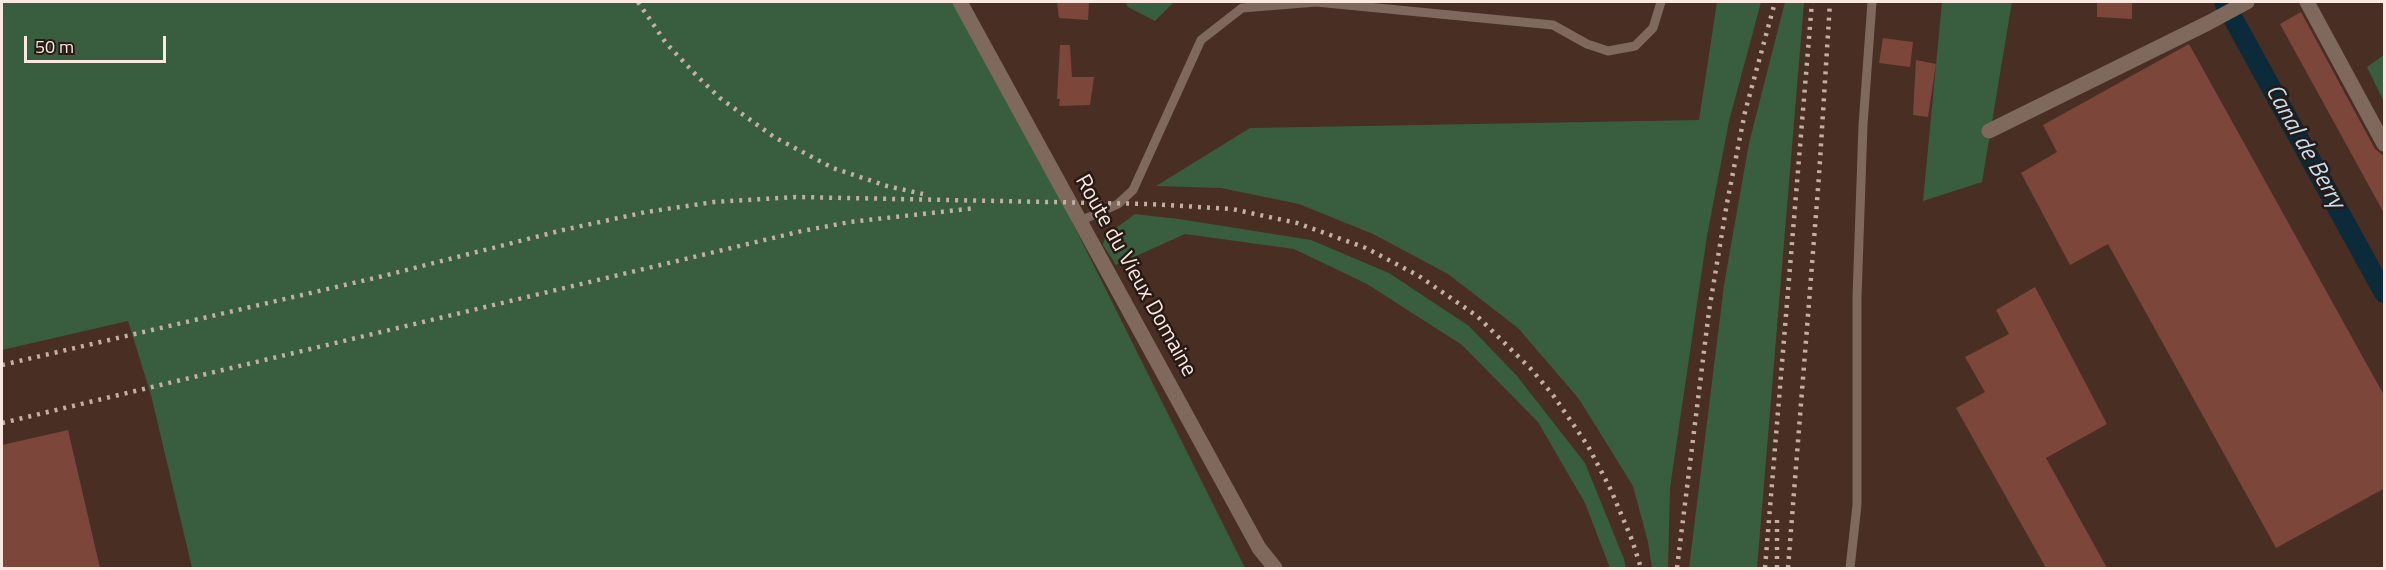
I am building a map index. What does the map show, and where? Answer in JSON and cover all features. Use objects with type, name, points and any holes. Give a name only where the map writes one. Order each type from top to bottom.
[{"type":"street","name":"Route du Vieux Domaine","points":[[960,2],[1259,548],[1275,568]]},
{"type":"street","points":[[1989,131],[2246,2]]},
{"type":"street","points":[[2307,2],[2385,144]]},
{"type":"lane","points":[[1080,221],[1118,204],[1133,190],[1201,40],[1242,8],[1316,2],[1553,25],[1587,44],[1608,51],[1635,46],[1653,28],[1661,2]]},
{"type":"lane","points":[[1850,568],[1857,505],[1857,297],[1863,125],[1872,2]]},
{"type":"green space","points":[[2,2],[962,2],[1245,568],[192,568],[151,395],[128,321],[2,350]]},
{"type":"green space","points":[[1125,2],[1174,2],[1155,21],[1128,7]]},
{"type":"green space","points":[[1717,2],[1761,2],[1729,121],[1707,236],[1670,488],[1668,568],[1652,568],[1648,542],[1633,486],[1579,399],[1518,328],[1448,274],[1373,234],[1299,204],[1221,188],[1156,186],[1250,128],[1699,120]]},
{"type":"green space","points":[[1785,2],[1804,2],[1757,568],[1689,568],[1724,285],[1749,143]]},
{"type":"green space","points":[[1942,2],[2012,2],[1982,182],[1923,201]]},
{"type":"green space","points":[[2384,55],[2384,102],[2367,67]]},
{"type":"green space","points":[[1135,214],[1311,240],[1389,273],[1469,326],[1517,376],[1585,463],[1626,568],[1610,568],[1585,503],[1538,422],[1462,345],[1367,284],[1294,249],[1185,234],[1116,265],[1103,245],[1105,236]]},
{"type":"building","points":[[1057,2],[1089,2],[1088,20],[1059,18]]},
{"type":"building","points":[[2097,2],[2132,2],[2132,19],[2097,17]]},
{"type":"building","points":[[2301,12],[2375,149],[2385,157],[2385,215],[2280,24]]},
{"type":"building","points":[[1883,38],[1913,42],[1910,67],[1879,63]]},
{"type":"building","points":[[2189,44],[2385,397],[2385,488],[2276,548],[2108,244],[2070,265],[2021,173],[2057,152],[2043,125]]},
{"type":"building","points":[[1060,45],[1070,45],[1072,77],[1094,77],[1090,105],[1059,106],[1060,99],[1057,99]]},
{"type":"building","points":[[1916,60],[1936,64],[1928,117],[1913,115]]},
{"type":"building","points":[[2035,287],[2107,424],[2046,458],[2107,568],[2046,568],[1956,408],[1985,392],[1965,357],[2009,334],[1996,310]]},
{"type":"building","points":[[68,430],[100,568],[2,568],[2,445]]},
{"type":"waterway","name":"Canal de Berry","points":[[2224,2],[2384,293]]},
{"type":"railway","points":[[638,2],[666,43],[697,76],[720,98],[774,137],[833,168],[887,186],[923,194]]},
{"type":"railway","points":[[1677,568],[1709,311],[1727,203],[1745,112],[1775,2]]},
{"type":"railway","points":[[1765,568],[1812,2]]},
{"type":"railway","points":[[1788,568],[1819,176],[1830,2]]},
{"type":"railway","points":[[2,365],[379,277],[563,230],[646,212],[714,202],[796,197],[1149,204],[1232,209],[1297,223],[1366,248],[1419,276],[1477,316],[1531,369],[1553,395],[1588,446],[1611,490],[1641,568]]},
{"type":"railway","points":[[2,423],[802,231],[850,222],[976,208]]},
{"type":"railway","points":[[1777,519],[1777,568]]}]
